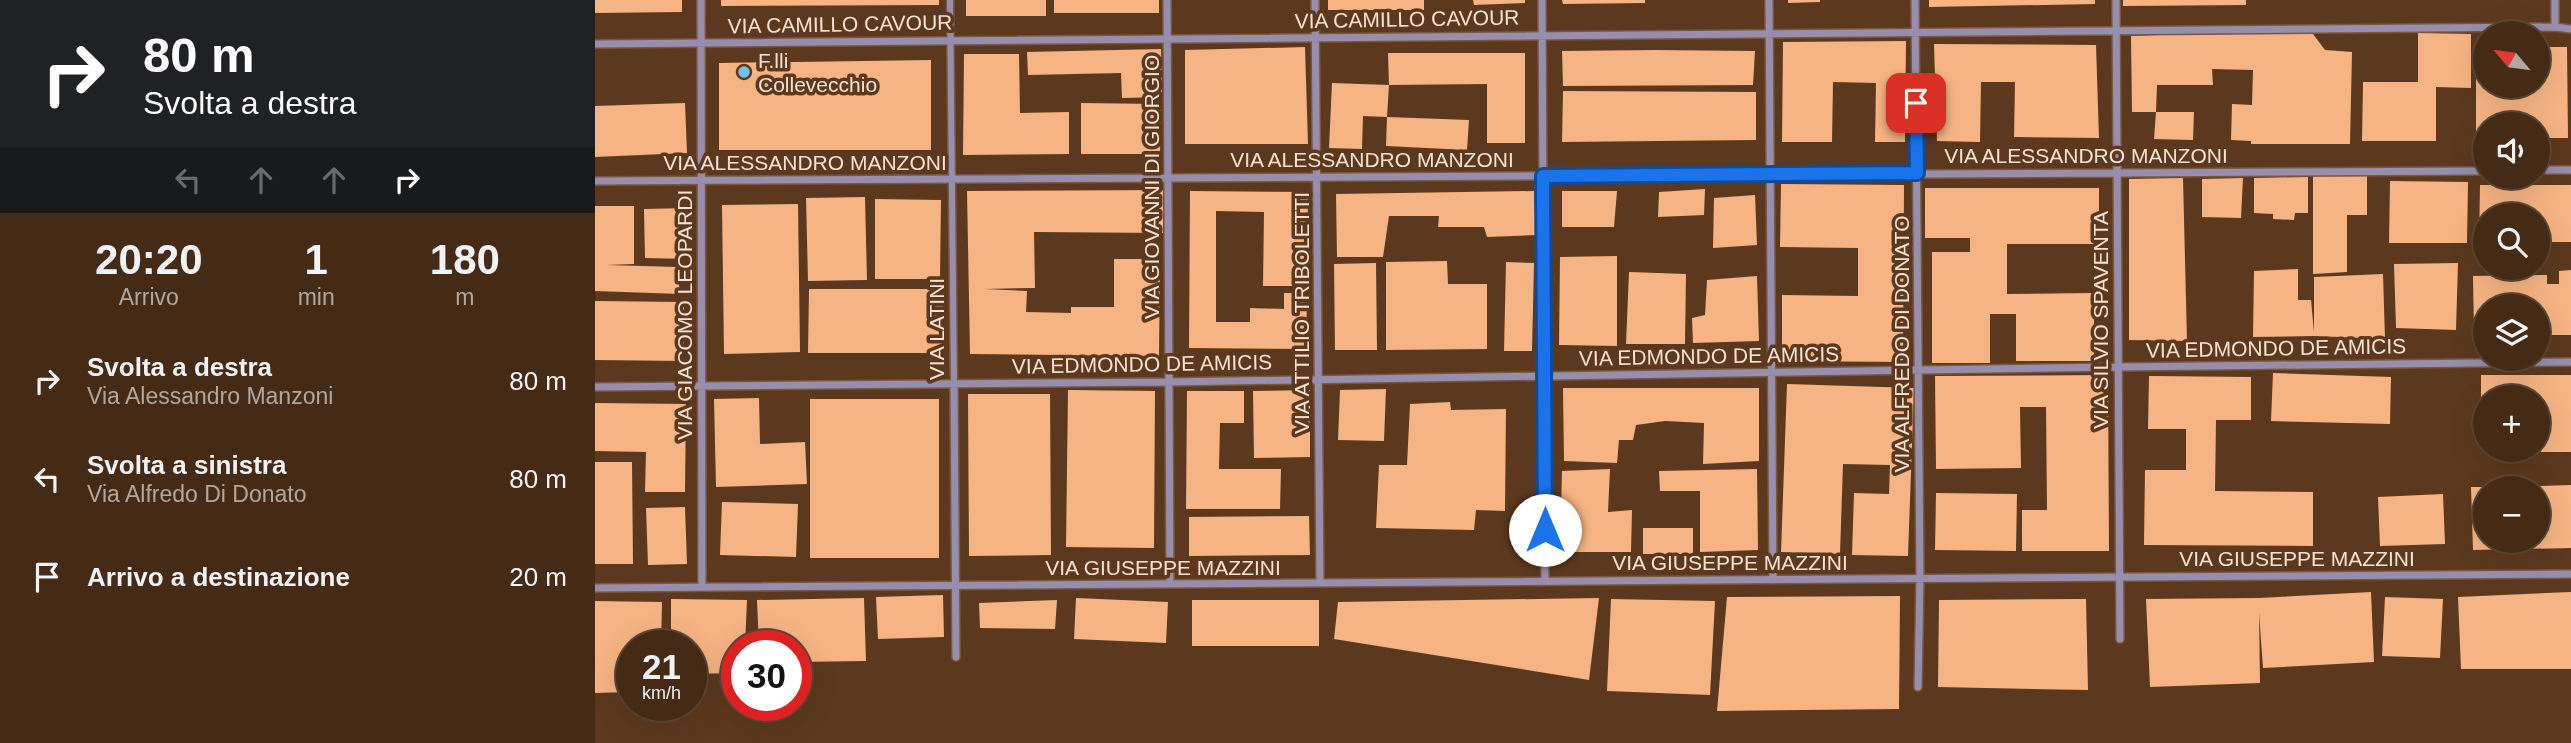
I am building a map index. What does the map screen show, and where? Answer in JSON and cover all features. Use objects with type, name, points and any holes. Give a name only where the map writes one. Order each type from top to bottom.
[{"type":"street","name":"VIA GIACOMO LEOPARDI","points":[[701,0],[702,587]]},
{"type":"street","name":"VIA LATINI","points":[[950,0],[956,657]]},
{"type":"street","name":"VIA GIOVANNI DI GIORGIO","points":[[1167,0],[1170,584]]},
{"type":"street","name":"VIA ATTILIO TRIBOLETTI","points":[[1315,0],[1320,583]]},
{"type":"street","points":[[1542,0],[1545,581]]},
{"type":"street","points":[[1769,0],[1773,580]]},
{"type":"street","name":"VIA ALFREDO DI DONATO","points":[[1915,0],[1920,578],[1918,687]]},
{"type":"street","name":"VIA SILVIO SPAVENTA","points":[[2116,0],[2116,367],[2120,639]]},
{"type":"street","points":[[2555,0],[2555,27]]},
{"type":"street","name":"VIA CAMILLO CAVOUR","points":[[595,44],[2555,27],[2571,29]]},
{"type":"street","points":[[2550,170],[2571,170]]},
{"type":"street","name":"VIA ALESSANDRO MANZONI","points":[[595,181],[2473,171]]},
{"type":"street","name":"VIA EDMONDO DE AMICIS","points":[[595,387],[1169,382],[2571,362]]},
{"type":"street","name":"VIA GIUSEPPE MAZZINI","points":[[595,588],[2571,574]]},
{"type":"building","points":[[595,0],[682,0],[682,12],[595,13]]},
{"type":"building","points":[[721,0],[939,0],[939,5],[721,6]]},
{"type":"building","points":[[966,0],[1046,0],[1046,16],[966,16]]},
{"type":"building","points":[[1054,0],[1159,0],[1159,13],[1054,13]]},
{"type":"building","points":[[1328,0],[1424,0],[1424,10],[1328,10]]},
{"type":"building","points":[[1473,0],[1525,0],[1525,3],[1474,5]]},
{"type":"building","points":[[1562,0],[1645,0],[1645,3],[1563,4]]},
{"type":"building","points":[[1788,0],[1820,0],[1820,2],[1788,3]]},
{"type":"building","points":[[1929,0],[2095,0],[2095,4],[1929,7]]},
{"type":"building","points":[[2123,0],[2246,0],[2246,5],[2123,6]]},
{"type":"building","points":[[2211,33],[2313,34],[2325,50],[2352,52],[2350,144],[2251,144],[2251,141],[2231,140],[2232,104],[2252,105],[2253,70],[2212,69],[2213,85],[2157,85],[2156,112],[2132,112],[2131,36]]},
{"type":"building","points":[[2418,33],[2471,34],[2471,88],[2436,87],[2436,141],[2362,141],[2363,82],[2418,82]]},
{"type":"building","points":[[1906,41],[1905,142],[1875,142],[1876,83],[1833,82],[1832,142],[1782,142],[1783,42]]},
{"type":"building","points":[[1934,44],[2096,45],[2099,138],[2014,137],[2015,82],[1981,82],[1980,142],[1937,141]]},
{"type":"building","points":[[1305,47],[1308,144],[1185,144],[1185,50]]},
{"type":"building","points":[[2550,47],[2567,47],[2568,138],[2550,138],[2550,112],[2476,112],[2476,98],[2550,98]]},
{"type":"building","points":[[1161,49],[1162,97],[1122,98],[1121,73],[1028,75],[1027,52]]},
{"type":"building","points":[[1562,51],[1755,51],[1753,85],[1563,86]]},
{"type":"building","points":[[1388,53],[1525,53],[1525,143],[1487,143],[1487,84],[1389,85]]},
{"type":"building","points":[[964,54],[1019,54],[1020,113],[1069,112],[1069,154],[963,155]]},
{"type":"building","points":[[931,60],[931,150],[719,150],[719,63]]},
{"type":"building","points":[[1332,83],[1389,85],[1387,117],[1363,116],[1362,149],[1329,148]]},
{"type":"building","points":[[1563,91],[1756,92],[1756,140],[1562,142]]},
{"type":"building","points":[[685,103],[687,153],[595,157],[595,106]]},
{"type":"building","points":[[1081,103],[1161,104],[1160,154],[1081,154]]},
{"type":"building","points":[[2156,112],[2194,112],[2193,140],[2154,139]]},
{"type":"building","points":[[1387,117],[1469,120],[1467,150],[1386,146]]},
{"type":"building","points":[[2313,176],[2367,176],[2367,215],[2347,215],[2347,272],[2313,274]]},
{"type":"building","points":[[2308,177],[2308,213],[2295,213],[2294,220],[2273,219],[2273,214],[2254,213],[2254,178]]},
{"type":"building","points":[[2183,178],[2187,341],[2129,340],[2129,179]]},
{"type":"building","points":[[2243,178],[2241,218],[2202,217],[2202,179]]},
{"type":"building","points":[[2390,181],[2468,182],[2467,243],[2389,243]]},
{"type":"building","points":[[1781,184],[1904,185],[1903,362],[1782,361],[1782,295],[1858,296],[1858,248],[1780,247]]},
{"type":"building","points":[[2550,185],[2571,185],[2571,242],[2550,242],[2550,203],[2480,203],[2480,189],[2550,189]]},
{"type":"building","points":[[1925,188],[2099,188],[2099,244],[2007,244],[2007,294],[2094,293],[2094,361],[2016,361],[2016,314],[1990,314],[1990,363],[1932,363],[1932,252],[1970,252],[1970,238],[1925,238]]},
{"type":"building","points":[[1705,189],[1704,215],[1658,217],[1659,192]]},
{"type":"building","points":[[1163,190],[1163,233],[1034,232],[1035,288],[984,289],[1027,291],[1026,312],[1071,313],[1071,307],[1114,307],[1114,259],[1160,259],[1159,356],[970,354],[967,191]]},
{"type":"building","points":[[1190,191],[1308,192],[1307,286],[1263,286],[1264,212],[1216,211],[1216,322],[1250,322],[1250,308],[1284,309],[1284,293],[1307,293],[1306,349],[1189,348]]},
{"type":"building","points":[[1534,191],[1536,235],[1487,237],[1484,227],[1438,227],[1439,216],[1389,216],[1383,257],[1337,257],[1336,194]]},
{"type":"building","points":[[1562,191],[1617,191],[1614,227],[1562,227]]},
{"type":"building","points":[[1755,195],[1757,245],[1713,248],[1714,198]]},
{"type":"building","points":[[865,197],[867,280],[808,281],[806,198]]},
{"type":"building","points":[[875,199],[941,200],[940,279],[875,279]]},
{"type":"building","points":[[798,204],[800,352],[724,354],[722,205]]},
{"type":"building","points":[[595,206],[634,206],[634,264],[607,265],[677,267],[680,294],[595,291]]},
{"type":"building","points":[[687,208],[688,259],[645,258],[644,209]]},
{"type":"building","points":[[1617,256],[1617,346],[1559,345],[1560,257]]},
{"type":"building","points":[[1447,261],[1448,284],[1487,284],[1487,349],[1386,350],[1386,262]]},
{"type":"building","points":[[1506,262],[1534,263],[1532,351],[1504,351]]},
{"type":"building","points":[[1376,263],[1377,350],[1335,350],[1334,264]]},
{"type":"building","points":[[2458,263],[2456,330],[2396,328],[2394,264]]},
{"type":"building","points":[[2298,269],[2298,300],[2311,300],[2314,332],[2314,277],[2383,274],[2385,339],[2253,337],[2254,271]]},
{"type":"building","points":[[2571,270],[2571,335],[2550,335],[2550,294],[2473,294],[2473,280],[2547,280],[2547,284],[2559,284],[2559,271]]},
{"type":"building","points":[[1629,272],[1686,274],[1685,344],[1626,344]]},
{"type":"building","points":[[1757,276],[1759,341],[1693,343],[1692,318],[1705,315],[1707,280]]},
{"type":"building","points":[[809,289],[943,289],[943,353],[808,353]]},
{"type":"building","points":[[595,301],[684,302],[683,361],[595,360]]},
{"type":"building","points":[[2273,373],[2391,377],[2390,424],[2271,421]]},
{"type":"building","points":[[2108,375],[2109,551],[2022,551],[2022,510],[2047,510],[2046,407],[2020,407],[2021,468],[1936,469],[1935,376]]},
{"type":"building","points":[[2481,375],[2571,375],[2571,452],[2550,452],[2550,385],[2481,385]]},
{"type":"building","points":[[2149,376],[2251,377],[2251,420],[2216,420],[2215,491],[2313,492],[2313,546],[2144,545],[2145,470],[2186,470],[2186,429],[2148,429]]},
{"type":"building","points":[[1787,384],[1914,388],[1908,556],[1852,555],[1854,493],[1889,494],[1890,465],[1843,464],[1840,554],[1781,552]]},
{"type":"building","points":[[1563,388],[1759,388],[1759,461],[1703,464],[1704,423],[1665,421],[1636,425],[1633,440],[1619,440],[1617,463],[1564,461]]},
{"type":"building","points":[[1386,389],[1384,441],[1338,440],[1340,390]]},
{"type":"building","points":[[1068,390],[1155,391],[1154,548],[1066,547]]},
{"type":"building","points":[[1310,390],[1310,457],[1254,458],[1253,391]]},
{"type":"building","points":[[1187,391],[1244,391],[1244,423],[1220,423],[1219,469],[1281,469],[1280,509],[1186,509]]},
{"type":"building","points":[[968,394],[1050,394],[1051,555],[969,556]]},
{"type":"building","points":[[759,398],[760,444],[805,442],[807,484],[716,487],[714,399]]},
{"type":"building","points":[[810,399],[939,399],[939,558],[810,558]]},
{"type":"building","points":[[1450,402],[1451,410],[1506,409],[1505,511],[1476,510],[1474,530],[1376,528],[1379,465],[1407,465],[1410,404]]},
{"type":"building","points":[[595,403],[686,404],[685,492],[645,492],[646,452],[595,451]]},
{"type":"building","points":[[595,462],[632,462],[633,564],[595,564]]},
{"type":"building","points":[[1610,469],[1608,512],[1632,510],[1631,552],[1560,552],[1562,471]]},
{"type":"building","points":[[1757,469],[1758,550],[1700,552],[1700,491],[1660,491],[1659,471]]},
{"type":"building","points":[[2571,485],[2571,548],[2550,548],[2550,486]]},
{"type":"building","points":[[2471,487],[2473,487],[2473,550]]},
{"type":"building","points":[[1936,493],[2017,494],[2016,551],[1935,550]]},
{"type":"building","points":[[2443,494],[2445,544],[2380,546],[2378,497]]},
{"type":"building","points":[[722,502],[798,504],[796,557],[720,555]]},
{"type":"building","points":[[685,507],[687,564],[648,565],[646,508]]},
{"type":"building","points":[[1309,516],[1310,555],[1189,556],[1189,517]]},
{"type":"building","points":[[1643,528],[1693,528],[1693,554],[1643,554]]},
{"type":"building","points":[[2371,592],[2374,662],[2263,668],[2259,613],[2260,683],[2150,687],[2146,599],[2259,598]]},
{"type":"building","points":[[2571,592],[2571,669],[2461,669],[2458,597]]},
{"type":"building","points":[[943,595],[944,637],[878,639],[876,597]]},
{"type":"building","points":[[1900,596],[1899,709],[1717,711],[1727,597]]},
{"type":"building","points":[[2385,597],[2443,599],[2440,658],[2382,656]]},
{"type":"building","points":[[864,598],[866,661],[812,662],[812,630],[758,630],[757,600]]},
{"type":"building","points":[[1076,598],[1168,602],[1166,643],[1074,639]]},
{"type":"building","points":[[1599,598],[1589,680],[1334,639],[1338,602]]},
{"type":"building","points":[[671,599],[747,600],[746,630],[721,630],[721,673],[707,674],[707,630],[671,630]]},
{"type":"building","points":[[1611,599],[1715,601],[1710,695],[1607,691]]},
{"type":"building","points":[[2086,599],[2088,690],[1938,687],[1939,600]]},
{"type":"building","points":[[1057,600],[1055,629],[980,628],[979,603]]},
{"type":"building","points":[[1192,600],[1319,600],[1319,646],[1192,646]]},
{"type":"building","points":[[595,601],[662,602],[661,630],[616,630],[616,692],[595,693]]},
{"type":"place","name":"F.lli Collevecchio","points":[[744,72]]},
{"type":"route","points":[[1545,530],[1543,176],[1917,173],[1916,103]]}]
